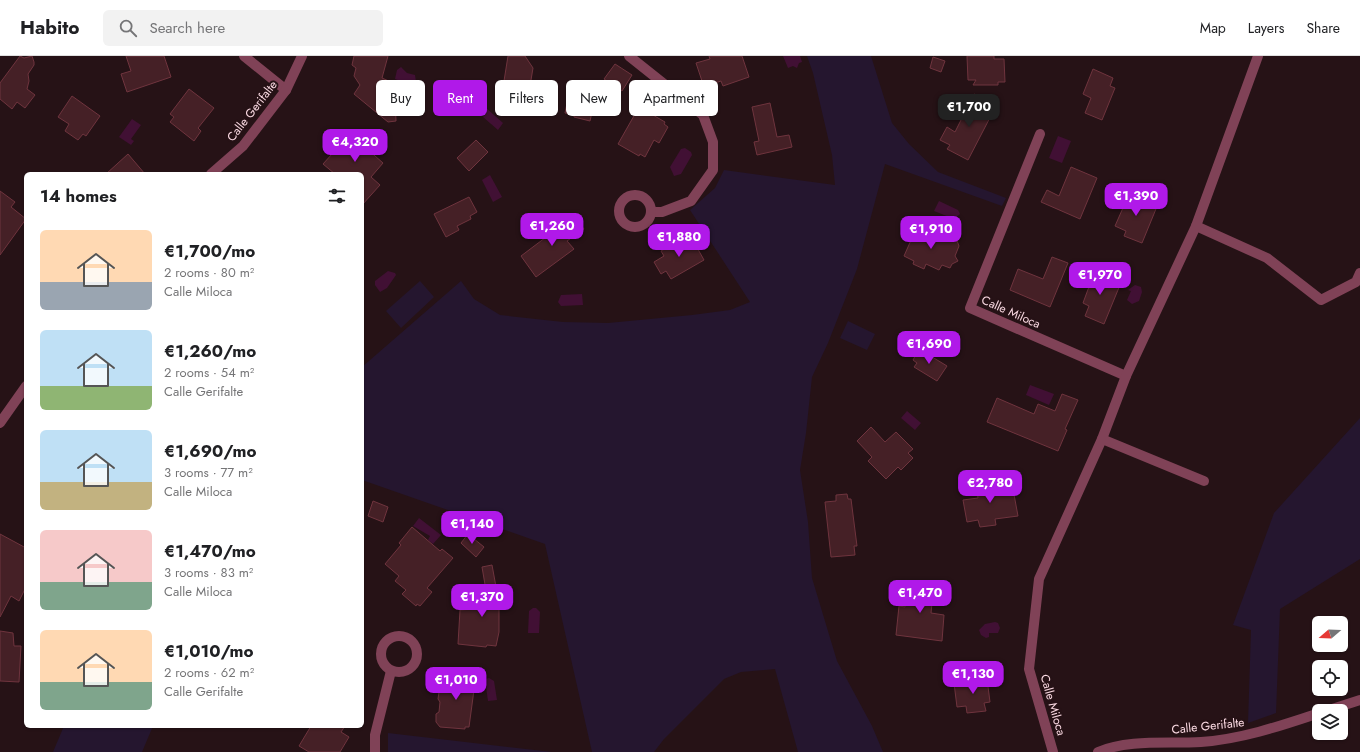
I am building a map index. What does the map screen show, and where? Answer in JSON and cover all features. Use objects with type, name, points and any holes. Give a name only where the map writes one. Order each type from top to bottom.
[{"type":"street","points":[[244,56],[286,90]]},
{"type":"street","name":"Calle Gerifalte","points":[[213,172],[243,146],[286,90],[302,56]]},
{"type":"street","points":[[630,56],[703,115],[713,142],[713,170],[691,201],[662,212],[651,212]]},
{"type":"street","name":"Calle Miloca","points":[[1053,752],[1029,669],[1039,579],[1102,439],[1126,376],[1196,226],[1258,56]]},
{"type":"street","name":"Calle Miloca","points":[[1040,134],[970,308],[1126,376]]},
{"type":"street","points":[[1196,226],[1267,258],[1321,300],[1356,282],[1360,273]]},
{"type":"street","points":[[0,423],[24,389]]},
{"type":"street","points":[[1102,439],[1204,481]]},
{"type":"street","points":[[375,752],[375,735],[391,671]]},
{"type":"street","points":[[1348,704],[1360,700]]},
{"type":"street","name":"Calle Gerifalte","points":[[1098,752],[1130,745],[1202,742],[1258,733],[1312,715]]},
{"type":"shaded area","points":[[783,56],[800,56],[802,62],[799,63],[797,68],[793,66],[788,68]]},
{"type":"shaded area","points":[[807,56],[871,56],[892,123],[909,144],[938,172],[1006,198],[1002,206],[885,164],[857,269],[828,343],[812,377],[806,433],[800,470],[808,522],[812,578],[837,661],[872,726],[883,752],[798,752],[775,669],[741,672],[724,679],[664,739],[654,752],[592,752],[545,544],[364,481],[364,365],[461,281],[474,299],[500,315],[563,322],[608,323],[692,315],[730,310],[750,302],[690,210],[715,188],[724,170],[835,185],[832,155],[813,73]]},
{"type":"shaded area","points":[[401,67],[407,73],[415,75],[416,80],[395,79],[397,70]]},
{"type":"shaded area","points":[[487,109],[503,123],[498,130],[483,117],[487,116]]},
{"type":"shaded area","points":[[132,119],[141,125],[131,139],[134,141],[131,145],[119,137]]},
{"type":"shaded area","points":[[1058,136],[1071,141],[1062,163],[1049,158]]},
{"type":"shaded area","points":[[685,148],[691,152],[692,155],[681,174],[674,176],[670,167],[681,149]]},
{"type":"shaded area","points":[[490,175],[502,197],[493,202],[482,180]]},
{"type":"shaded area","points":[[939,201],[958,210],[960,214],[954,219],[934,211]]},
{"type":"shaded area","points":[[388,271],[395,273],[396,275],[387,288],[380,292],[375,285],[375,281]]},
{"type":"shaded area","points":[[420,281],[434,297],[401,328],[386,311]]},
{"type":"shaded area","points":[[1135,285],[1141,287],[1142,292],[1139,301],[1132,304],[1127,300],[1131,291],[1128,290]]},
{"type":"shaded area","points":[[582,294],[583,305],[561,306],[558,302],[561,295]]},
{"type":"shaded area","points":[[848,321],[875,334],[867,350],[840,338]]},
{"type":"shaded area","points":[[1030,385],[1054,394],[1049,405],[1026,395]]},
{"type":"shaded area","points":[[907,411],[921,423],[915,430],[901,418]]},
{"type":"shaded area","points":[[1360,418],[1360,559],[1280,609],[1276,713],[1248,723],[1251,630],[1233,625],[1274,513]]},
{"type":"shaded area","points":[[419,518],[441,535],[433,544],[428,540],[430,536],[413,526]]},
{"type":"shaded area","points":[[536,608],[540,612],[539,633],[528,633],[529,611]]},
{"type":"shaded area","points":[[995,622],[998,623],[1000,628],[998,633],[989,633],[989,637],[986,638],[981,635],[979,630],[985,624]]},
{"type":"shaded area","points":[[489,678],[494,681],[497,700],[488,701],[485,679]]},
{"type":"shaded area","points":[[63,728],[152,728],[142,752],[53,752]]},
{"type":"shaded area","points":[[388,733],[552,752],[388,752]]},
{"type":"building","points":[[20,56],[24,58],[32,56],[34,65],[28,74],[29,81],[27,89],[35,95],[25,108],[17,102],[12,109],[0,99],[0,83]]},
{"type":"building","points":[[126,56],[164,56],[171,77],[127,92],[121,74],[131,71]]},
{"type":"building","points":[[354,56],[388,56],[382,78],[386,80],[376,80],[376,112],[354,94],[360,85],[354,76],[356,68],[352,65]]},
{"type":"building","points":[[508,56],[525,56],[533,68],[531,80],[504,80]]},
{"type":"building","points":[[709,56],[742,56],[749,77],[723,86],[721,81],[718,82],[718,80],[702,80],[696,63],[710,59]]},
{"type":"building","points":[[967,56],[994,56],[994,59],[1004,59],[1005,82],[998,82],[998,85],[973,85],[976,80],[968,80]]},
{"type":"building","points":[[933,57],[945,61],[941,72],[930,68]]},
{"type":"building","points":[[615,64],[632,75],[622,91],[621,80],[604,79]]},
{"type":"building","points":[[1093,69],[1113,78],[1110,86],[1115,88],[1102,120],[1085,113],[1091,98],[1083,94]]},
{"type":"building","points":[[189,89],[214,108],[198,128],[201,131],[194,141],[170,122],[174,117],[170,114]]},
{"type":"building","points":[[974,94],[996,106],[968,160],[947,149],[950,145],[940,140],[947,127],[955,132]]},
{"type":"building","points":[[72,96],[100,116],[86,136],[83,134],[78,140],[65,131],[69,124],[58,117]]},
{"type":"building","points":[[770,103],[777,137],[789,135],[792,147],[757,155],[754,142],[759,141],[752,107]]},
{"type":"building","points":[[381,116],[396,116],[396,121],[388,122]]},
{"type":"building","points":[[574,116],[591,116],[590,121]]},
{"type":"building","points":[[634,116],[655,116],[665,122],[664,124],[668,127],[659,143],[654,140],[645,157],[640,154],[639,156],[618,144]]},
{"type":"building","points":[[338,133],[349,133],[383,163],[371,177],[380,185],[364,203],[364,172],[333,172],[323,164],[341,144]]},
{"type":"building","points":[[476,140],[488,152],[469,171],[457,158]]},
{"type":"building","points":[[128,154],[143,172],[108,172]]},
{"type":"building","points":[[1071,167],[1097,178],[1080,219],[1041,202],[1047,190],[1059,196]]},
{"type":"building","points":[[0,191],[15,202],[11,207],[24,217],[24,222],[0,255]]},
{"type":"building","points":[[1130,192],[1158,204],[1142,243],[1124,236],[1126,231],[1115,226]]},
{"type":"building","points":[[469,197],[477,212],[470,216],[471,219],[457,226],[459,230],[446,237],[434,214]]},
{"type":"building","points":[[574,216],[584,229],[567,241],[574,249],[536,277],[521,256]]},
{"type":"building","points":[[926,224],[928,233],[947,241],[956,238],[959,246],[955,256],[958,261],[952,264],[950,268],[942,265],[939,270],[926,264],[924,269],[913,264],[914,261],[904,256],[916,229]]},
{"type":"building","points":[[690,235],[704,260],[671,279],[666,271],[661,274],[654,262],[664,256],[661,251]]},
{"type":"building","points":[[1052,257],[1068,263],[1050,307],[1010,290],[1018,269],[1043,279]]},
{"type":"building","points":[[1096,270],[1111,276],[1112,282],[1120,285],[1104,324],[1085,316],[1089,306],[1083,303],[1090,284],[1089,280]]},
{"type":"building","points":[[919,349],[947,366],[937,381],[914,367],[917,363],[913,360]]},
{"type":"building","points":[[1062,394],[1078,400],[1065,429],[1067,430],[1058,451],[987,422],[997,398],[1034,414],[1038,404],[1055,411]]},
{"type":"building","points":[[871,427],[885,442],[896,432],[913,449],[908,453],[913,458],[901,470],[898,467],[886,479],[868,461],[872,457],[857,441]]},
{"type":"building","points":[[990,479],[991,488],[1005,486],[1005,491],[1013,489],[1018,516],[995,519],[996,525],[980,527],[978,520],[967,522],[963,500],[978,498],[976,481]]},
{"type":"building","points":[[847,494],[848,499],[851,499],[857,546],[854,546],[855,555],[831,557],[825,502],[836,501],[836,495]]},
{"type":"building","points":[[373,501],[388,507],[383,522],[368,516]]},
{"type":"building","points":[[412,527],[440,551],[442,549],[453,558],[427,588],[432,592],[420,606],[417,604],[416,606],[402,594],[406,590],[395,581],[399,576],[385,564],[401,545],[399,543]]},
{"type":"building","points":[[0,534],[24,547],[24,591],[19,601],[11,596],[0,617]]},
{"type":"building","points":[[468,534],[484,547],[476,557],[461,543]]},
{"type":"building","points":[[492,565],[499,603],[499,632],[496,646],[487,645],[486,647],[458,644],[460,610],[489,608],[482,567]]},
{"type":"building","points":[[908,581],[934,584],[931,613],[944,615],[942,641],[896,635],[899,606],[905,607]]},
{"type":"building","points":[[0,631],[13,633],[14,646],[21,646],[19,682],[0,681]]},
{"type":"building","points":[[449,672],[476,675],[469,727],[465,727],[465,729],[440,727],[436,722],[436,714],[439,712],[440,702],[438,699],[439,692],[444,688],[445,676],[448,676]]},
{"type":"building","points":[[987,679],[990,702],[984,703],[986,711],[967,713],[966,706],[957,707],[954,683]]},
{"type":"building","points":[[310,728],[344,728],[341,732],[349,737],[340,752],[309,752],[299,746]]}]
